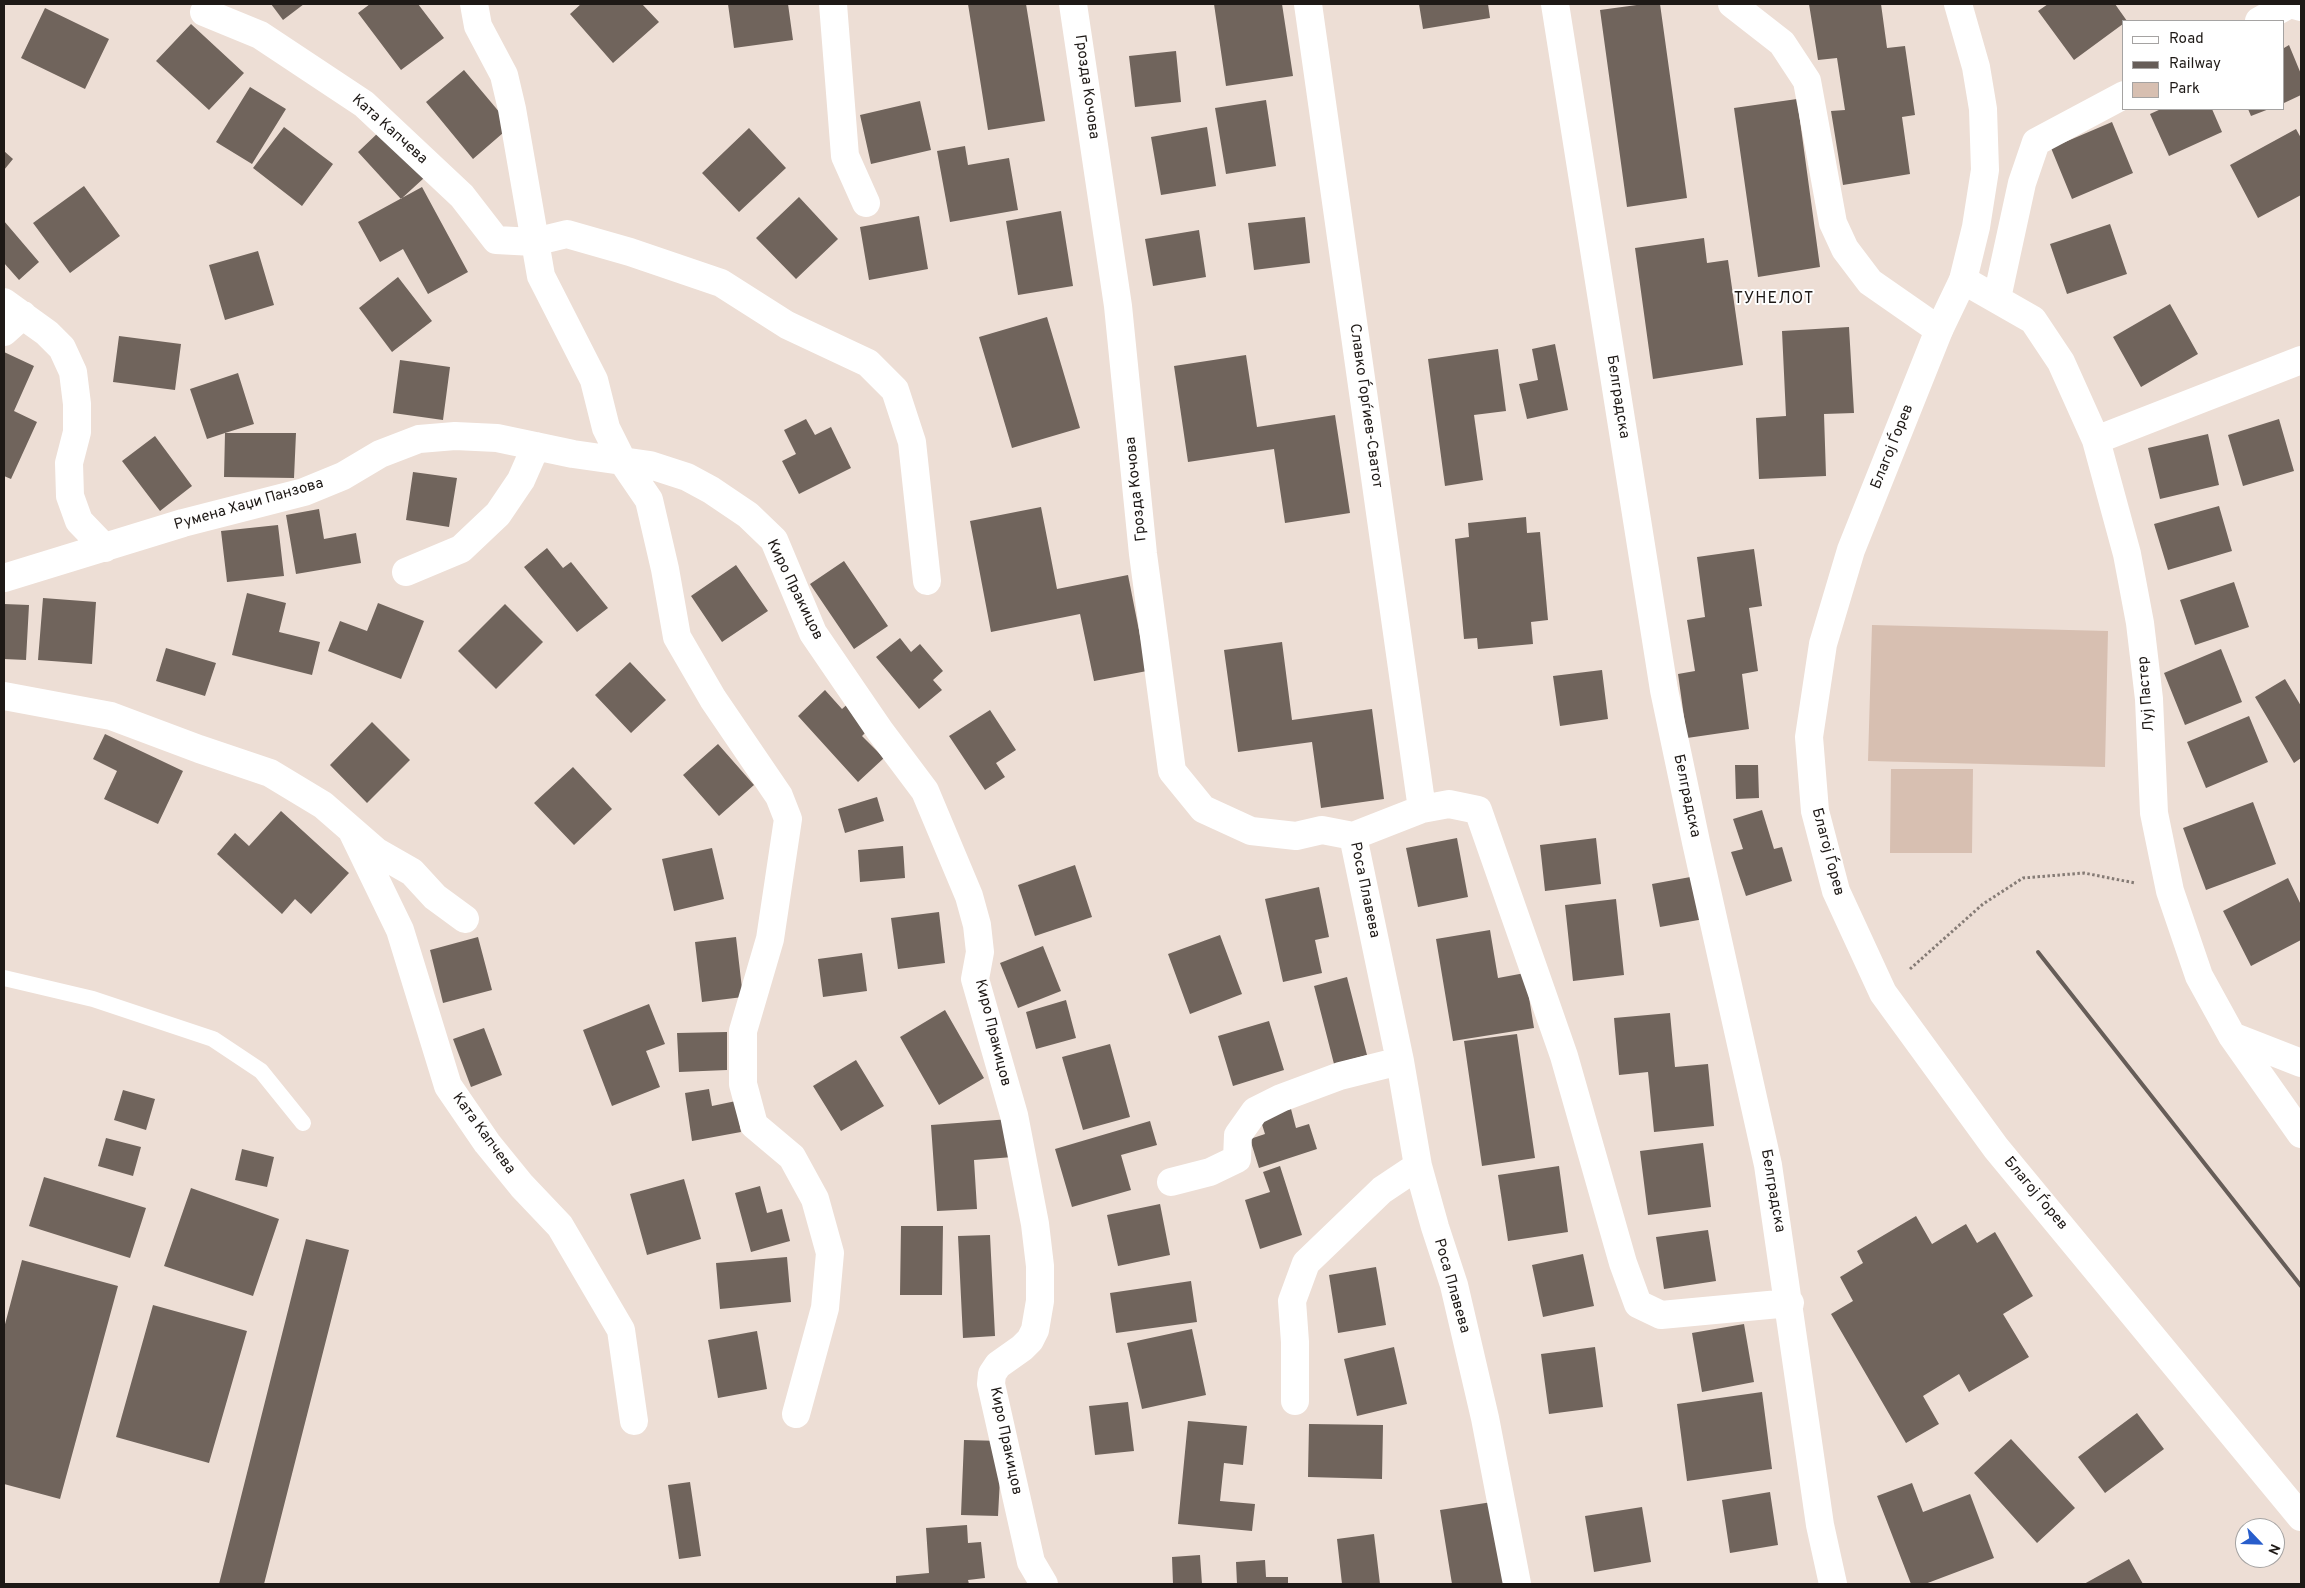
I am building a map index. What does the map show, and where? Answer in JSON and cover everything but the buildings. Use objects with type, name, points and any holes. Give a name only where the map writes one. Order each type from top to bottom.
[{"type":"street","points":[[474,4],[478,26],[504,75],[506,83],[541,276],[594,380],[606,428],[623,462],[649,500],[665,570],[677,637],[713,699],[779,796],[788,819],[770,939],[743,1031],[743,1084],[754,1125],[792,1157],[815,1199],[830,1253],[825,1308],[796,1414]]},
{"type":"street","points":[[833,4],[845,156],[866,203]]},
{"type":"street","name":"Грозда Кочова","points":[[1073,4],[1118,306],[1143,554],[1172,771],[1203,809],[1251,831],[1296,836],[1322,830],[1353,836]]},
{"type":"street","name":"Славко Ѓорѓиев-Сватот","points":[[1308,4],[1422,809]]},
{"type":"street","name":"Белградска","points":[[1555,4],[1664,690],[1768,1165],[1790,1303],[1820,1525],[1833,1584]]},
{"type":"street","points":[[1732,4],[1782,43],[1807,81],[1833,223],[1845,249],[1870,282],[1940,330]]},
{"type":"street","name":"Благој Ѓорев","points":[[1958,4],[1976,67],[1983,109],[1985,170],[1976,228],[1962,280],[1850,550],[1823,644],[1809,738],[1815,811],[1836,891],[1883,993],[1996,1148],[2301,1517]]},
{"type":"street","points":[[2267,13],[2290,4],[2301,7]]},
{"type":"street","name":"Ката Капчева","points":[[204,12],[260,35],[364,104],[462,196],[496,240],[534,242],[567,234],[721,283],[788,325],[868,364],[895,390],[912,442],[927,581]]},
{"type":"street","points":[[1997,298],[2022,183],[2036,142],[2122,95]]},
{"type":"street","name":"Луј Пастер","points":[[1962,280],[2033,320],[2061,362],[2096,440],[2127,554],[2140,623],[2149,699],[2154,813],[2170,891],[2199,976],[2232,1036],[2301,1134]]},
{"type":"street","points":[[10,317],[47,332],[62,348],[73,372],[78,404],[77,422],[69,463],[70,496],[79,521],[106,548]]},
{"type":"street","points":[[2096,440],[2301,360]]},
{"type":"street","name":"Румена Хаџи Панзова","points":[[4,578],[183,523],[304,492],[343,476],[380,454],[419,439],[455,436],[497,438],[623,462]]},
{"type":"street","points":[[406,572],[461,549],[498,514],[521,480],[536,446]]},
{"type":"street","name":"Киро Пракицов","points":[[623,462],[650,465],[686,477],[711,490],[748,515],[774,540],[813,633],[880,732],[925,791],[969,896],[977,925],[980,952],[975,979],[1014,1115],[1035,1224],[1040,1266],[1040,1301],[1035,1330],[1030,1340],[1022,1348],[998,1365],[992,1374],[991,1384],[1031,1562],[1044,1584]]},
{"type":"street","points":[[4,696],[111,716],[270,773],[323,805],[377,852],[412,872],[435,898],[465,919]]},
{"type":"street","name":"Роса Плавева","points":[[1517,1584],[1485,1418],[1456,1295],[1418,1166],[1400,1061],[1353,836],[1422,809],[1449,804],[1478,810],[1564,1056],[1623,1263],[1638,1304],[1661,1315],[1790,1303]]},
{"type":"street","name":"Ката Капчева","points":[[352,831],[400,930],[448,1086],[493,1150],[522,1186],[560,1226],[621,1330],[634,1421]]},
{"type":"street","points":[[2232,1036],[2301,1063]]},
{"type":"street","points":[[1171,1182],[1210,1172],[1237,1158],[1238,1135],[1255,1111],[1281,1098],[1340,1076],[1400,1061]]},
{"type":"street","points":[[1295,1401],[1295,1342],[1292,1300],[1306,1263],[1382,1190],[1418,1166]]},
{"type":"lane","points":[[4,978],[92,998],[213,1039],[261,1070],[302,1123]]},
{"type":"path","points":[[1883,993],[1983,904],[2023,878],[2084,872],[2170,891]]},
{"type":"green space","points":[[1872,625],[2108,631],[2105,767],[1868,761]]},
{"type":"green space","points":[[1891,769],[1973,769],[1972,853],[1890,853]]},
{"type":"railway","points":[[2038,952],[2301,1286]]},
{"type":"district","name":"ТУНЕЛОТ","points":[[1774,300]]}]
